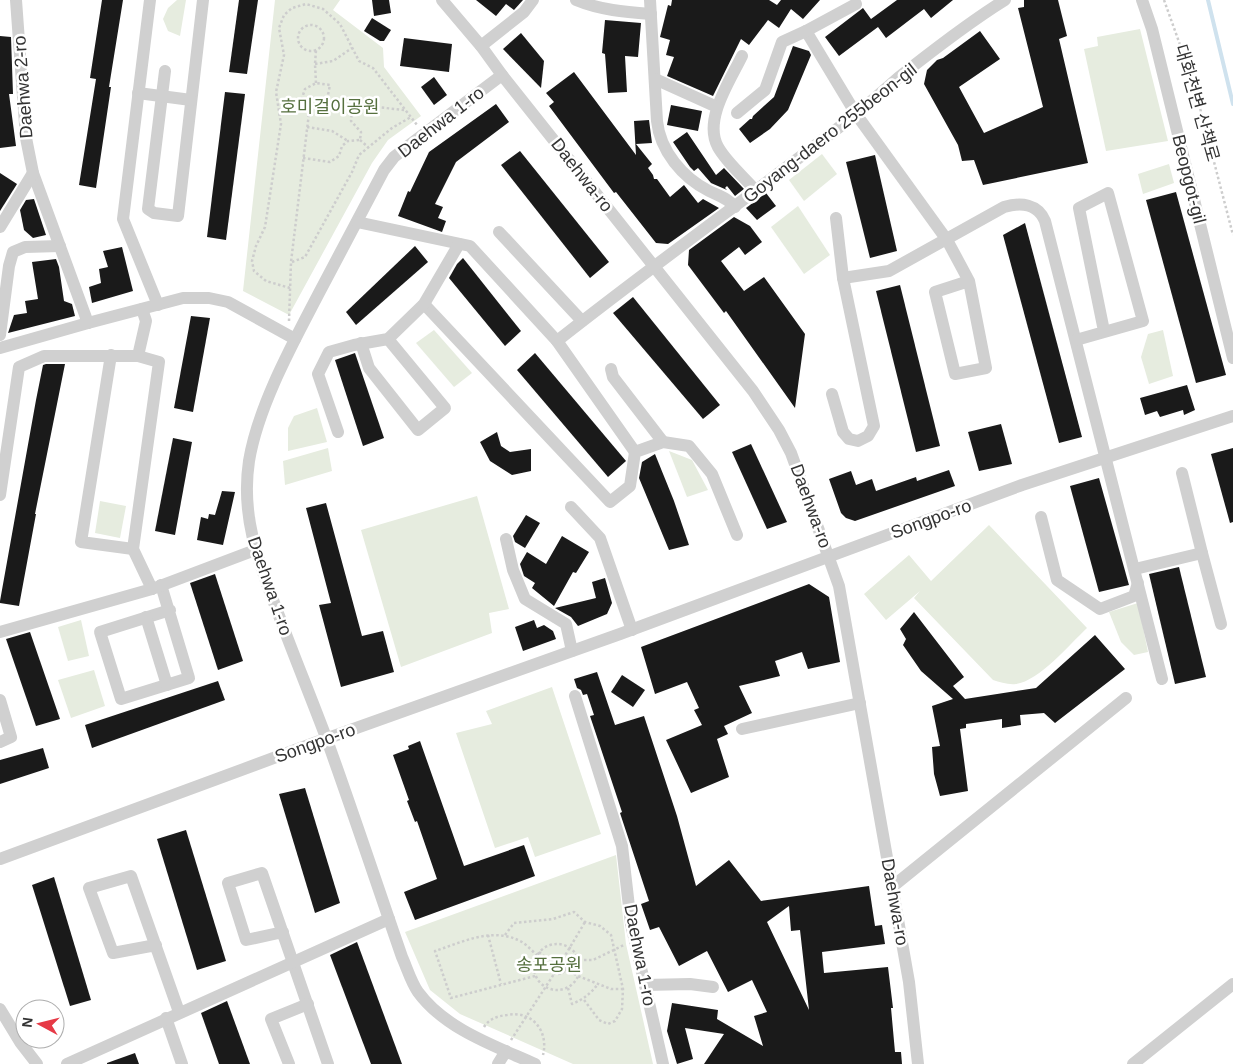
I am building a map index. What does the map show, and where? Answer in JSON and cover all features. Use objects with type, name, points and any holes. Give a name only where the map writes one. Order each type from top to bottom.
[{"type":"street","name":"Daehwa 2-ro","points":[[16,0],[26,138],[33,173],[88,323]]},
{"type":"street","points":[[150,0],[123,219],[158,305]]},
{"type":"street","points":[[166,71],[148,209],[154,213],[178,216],[204,0]]},
{"type":"street","name":"Daehwa-ro","points":[[442,0],[481,46],[753,391],[779,430],[800,474],[839,586],[910,990],[918,1064]]},
{"type":"street","points":[[481,46],[524,12],[533,0]]},
{"type":"street","points":[[576,0],[613,11],[651,14]]},
{"type":"street","points":[[650,0],[658,132],[667,150],[684,174],[708,190],[729,200],[735,207]]},
{"type":"street","name":"Goyang-daero 255beon-gil","points":[[557,341],[654,266],[756,191],[978,17],[1005,0]]},
{"type":"street","name":"Beopgot-gil","points":[[1142,0],[1152,29],[1233,358]]},
{"type":"street","points":[[737,113],[764,90],[782,42],[806,32],[856,4]]},
{"type":"street","points":[[806,32],[856,114],[947,240],[969,282],[986,368],[955,374],[936,292],[969,282]]},
{"type":"street","points":[[742,56],[717,107],[714,124],[716,141],[724,154],[756,191]]},
{"type":"street","name":"Daehwa 1-ro","points":[[502,75],[394,157],[384,170],[295,339],[262,414],[254,438],[247,481],[249,525],[255,550],[326,739],[402,957],[418,991],[433,1008],[477,1038],[508,1047],[539,1061]]},
{"type":"street","points":[[655,79],[717,107]]},
{"type":"street","points":[[138,93],[191,100]]},
{"type":"street","points":[[0,227],[33,173]]},
{"type":"street","points":[[1076,340],[1142,321],[1108,193],[1080,208],[1104,331]]},
{"type":"street","points":[[843,278],[889,271],[1004,207],[1024,205],[1040,211],[1045,221],[1162,679]]},
{"type":"street","points":[[832,394],[843,432],[849,439],[858,441],[868,436],[874,426],[843,278],[836,218]]},
{"type":"street","points":[[356,222],[470,246],[557,341],[635,452],[630,486],[610,502],[424,304]]},
{"type":"street","points":[[499,232],[582,321]]},
{"type":"street","points":[[338,432],[318,374],[329,352],[388,339],[424,304],[459,244]]},
{"type":"street","points":[[0,335],[8,266],[13,252],[25,247],[60,246]]},
{"type":"street","points":[[0,348],[183,298],[196,297],[219,300],[236,306],[295,339]]},
{"type":"street","points":[[138,356],[146,321],[142,309]]},
{"type":"street","points":[[361,344],[369,368],[418,430],[445,408],[388,339]]},
{"type":"street","points":[[111,355],[80,542],[134,549]]},
{"type":"street","points":[[0,494],[19,367],[44,356],[138,356],[159,362],[134,549],[170,610],[189,678],[121,699],[100,632],[170,610]]},
{"type":"street","points":[[611,369],[613,377],[663,442]]},
{"type":"street","name":"Songpo-ro","points":[[0,859],[326,739],[632,630],[1022,485],[1233,416]]},
{"type":"street","points":[[635,452],[663,442],[689,446],[712,474],[737,535]]},
{"type":"street","points":[[1182,473],[1221,624]]},
{"type":"street","points":[[570,507],[600,538],[632,630]]},
{"type":"street","points":[[1041,517],[1058,580],[1100,609],[1134,596],[1138,583]]},
{"type":"street","points":[[506,539],[512,570],[525,599],[566,624],[572,651]]},
{"type":"street","points":[[0,632],[157,587],[255,550]]},
{"type":"street","points":[[1135,569],[1202,553]]},
{"type":"street","points":[[146,617],[167,685]]},
{"type":"street","name":"Daehwa 1-ro","points":[[576,696],[622,846],[631,924],[663,1064]]},
{"type":"street","points":[[892,887],[1126,698]]},
{"type":"street","points":[[0,700],[11,737],[0,742]]},
{"type":"street","points":[[742,730],[860,703]]},
{"type":"street","points":[[283,932],[246,940],[228,883],[262,873],[283,932],[308,1004],[328,1064]]},
{"type":"street","points":[[156,945],[113,953],[89,888],[131,876],[156,945],[179,1012]]},
{"type":"street","points":[[67,1064],[389,919]]},
{"type":"street","points":[[645,985],[690,984],[713,987]]},
{"type":"street","points":[[1133,1064],[1233,984]]},
{"type":"street","points":[[289,1064],[272,1019],[308,1004]]},
{"type":"street","points":[[0,1008],[20,1042],[37,1064]]},
{"type":"street","points":[[166,1018],[182,1064]]},
{"type":"street","points":[[498,1064],[508,1047]]},
{"type":"path","name":"대화천변 산책로","points":[[1164,0],[1194,81],[1233,235]]},
{"type":"path","points":[[290,288],[266,281],[254,271],[252,261],[256,246],[265,227],[281,124],[276,92],[284,55],[279,28],[284,15],[292,8],[306,4],[323,9],[340,24],[359,61],[373,68],[418,126]]},
{"type":"path","points":[[316,50],[304,50],[298,43],[298,35],[306,26],[315,25],[324,35],[323,44],[316,50],[314,64],[316,83]]},
{"type":"path","points":[[314,64],[333,61],[352,48]]},
{"type":"path","points":[[289,325],[291,262],[309,113],[301,101],[305,89],[316,83],[330,85],[324,115],[309,113]]},
{"type":"path","points":[[327,102],[405,110]]},
{"type":"path","points":[[348,105],[352,113],[351,121],[362,132],[360,140]]},
{"type":"path","points":[[291,262],[304,257],[352,172],[359,155],[392,128],[411,118]]},
{"type":"path","points":[[307,127],[332,131],[348,142]]},
{"type":"path","points":[[304,158],[330,162],[340,156],[342,146],[348,142],[360,140],[368,146]]},
{"type":"path","points":[[505,936],[514,924],[552,919],[574,912],[585,922],[600,926],[611,935],[615,950],[623,988],[622,1009],[615,1021],[608,1024],[599,1020],[584,1000]]},
{"type":"path","points":[[563,959],[585,922]]},
{"type":"path","points":[[488,934],[501,984]]},
{"type":"path","points":[[535,976],[450,998],[435,951],[488,934],[505,936],[522,942],[551,962]]},
{"type":"path","points":[[579,960],[593,960],[635,941]]},
{"type":"path","points":[[563,944],[570,948],[576,953],[580,968],[574,983],[568,988],[560,990],[552,990],[545,987],[535,976],[534,962],[538,954],[548,945],[563,944]]},
{"type":"path","points":[[551,962],[558,958],[563,959]]},
{"type":"path","points":[[508,1047],[554,974],[562,973],[565,969],[566,964],[563,959]]},
{"type":"path","points":[[551,962],[550,970],[554,974]]},
{"type":"path","points":[[565,969],[611,989],[623,988]]},
{"type":"path","points":[[568,988],[572,1004],[584,1000],[598,984]]},
{"type":"path","points":[[482,1031],[485,1025],[493,1018],[514,1013],[527,1016],[536,1022],[544,1041],[539,1061]]},
{"type":"green space","points":[[177,0],[186,0],[180,36],[168,31],[163,19],[168,8]]},
{"type":"green space","name":"호미걸이공원","points":[[275,0],[340,0],[333,10],[383,48],[384,67],[421,116],[388,140],[372,163],[289,315],[243,291]]},
{"type":"green space","points":[[1140,29],[1168,141],[1106,151],[1084,49],[1098,46],[1097,37]]},
{"type":"green space","points":[[822,154],[837,174],[804,201],[789,180]]},
{"type":"green space","points":[[1169,164],[1174,183],[1143,194],[1138,174]]},
{"type":"green space","points":[[798,206],[830,255],[804,274],[771,227]]},
{"type":"green space","points":[[434,330],[472,373],[454,387],[416,343]]},
{"type":"green space","points":[[1163,330],[1173,376],[1149,384],[1141,357],[1148,334]]},
{"type":"green space","points":[[317,408],[327,442],[288,451],[288,428],[294,416]]},
{"type":"green space","points":[[328,448],[332,471],[285,485],[283,461]]},
{"type":"green space","points":[[669,451],[692,460],[708,490],[687,497]]},
{"type":"green space","points":[[477,496],[509,609],[489,613],[492,633],[401,667],[361,530]]},
{"type":"green space","points":[[100,501],[126,506],[120,538],[95,533]]},
{"type":"green space","points":[[989,525],[1087,628],[1044,669],[1025,681],[1016,684],[1007,684],[993,680],[914,598],[920,591],[886,620],[864,594],[909,555],[931,581]]},
{"type":"green space","points":[[1138,603],[1148,652],[1134,655],[1121,642],[1109,612]]},
{"type":"green space","points":[[81,620],[89,656],[68,661],[58,627]]},
{"type":"green space","points":[[94,670],[105,706],[71,718],[58,680]]},
{"type":"green space","points":[[552,687],[601,834],[535,857],[528,837],[495,848],[456,733],[492,724],[486,711]]},
{"type":"green space","name":"송포공원","points":[[616,855],[626,944],[653,1064],[573,1064],[460,1014],[430,990],[405,932]]},
{"type":"building","points":[[102,0],[123,0],[96,188],[79,185],[96,79],[90,78]]},
{"type":"building","points":[[239,0],[258,0],[247,74],[229,72]]},
{"type":"building","points":[[372,0],[389,0],[391,13],[374,16]]},
{"type":"building","points":[[476,0],[523,0],[514,10],[506,4],[496,16]]},
{"type":"building","points":[[672,0],[769,0],[777,5],[781,0],[820,0],[803,19],[791,9],[779,28],[768,20],[749,45],[741,39],[713,96],[667,76],[674,57],[666,55],[670,40],[660,37],[668,5],[671,6]]},
{"type":"building","points":[[897,0],[953,0],[931,18],[924,9],[886,38],[878,27],[839,56],[825,37],[863,8],[871,19]]},
{"type":"building","points":[[1024,0],[1058,0],[1067,36],[1059,39],[1088,163],[983,185],[974,160],[962,161],[958,145],[924,84],[927,70],[937,60],[943,58],[980,31],[1000,59],[959,87],[984,133],[1043,107],[1018,8],[1024,7]]},
{"type":"building","points":[[372,18],[391,30],[384,41],[380,41],[364,31]]},
{"type":"building","points":[[605,20],[641,23],[638,57],[625,56],[627,92],[608,93],[605,54],[602,53]]},
{"type":"building","points":[[521,33],[544,61],[541,88],[503,49]]},
{"type":"building","points":[[0,36],[11,37],[13,94],[9,94],[16,146],[0,148]]},
{"type":"building","points":[[404,38],[452,44],[449,72],[400,66]]},
{"type":"building","points":[[793,46],[809,51],[811,55],[788,110],[770,129],[750,143],[739,129],[774,97]]},
{"type":"building","points":[[574,72],[636,155],[634,121],[649,120],[652,143],[636,144],[652,164],[648,168],[654,179],[657,179],[670,197],[684,185],[698,203],[703,199],[719,208],[668,244],[656,243],[616,192],[614,193],[549,106],[554,102],[546,93]]},
{"type":"building","points":[[434,77],[447,95],[434,105],[421,87]]},
{"type":"building","points":[[225,92],[245,94],[226,240],[207,237]]},
{"type":"building","points":[[496,104],[509,122],[456,162],[435,204],[443,207],[438,218],[446,221],[442,232],[398,216],[408,191],[410,192],[429,152]]},
{"type":"building","points":[[671,105],[702,111],[698,131],[667,125]]},
{"type":"building","points":[[687,132],[716,175],[724,168],[744,189],[735,196],[727,186],[725,188],[727,190],[711,183],[698,168],[694,171],[690,167],[673,142]]},
{"type":"building","points":[[520,151],[609,262],[590,278],[501,165]]},
{"type":"building","points":[[875,155],[897,251],[870,258],[846,162]]},
{"type":"building","points":[[0,173],[17,184],[0,211]]},
{"type":"building","points":[[1176,192],[1226,375],[1196,383],[1146,200]]},
{"type":"building","points":[[766,193],[776,206],[757,220],[746,208]]},
{"type":"building","points":[[34,199],[46,235],[33,238],[24,230],[20,210],[26,200]]},
{"type":"building","points":[[734,217],[750,226],[762,242],[745,255],[739,247],[721,261],[744,291],[764,277],[805,334],[795,408],[726,311],[724,313],[688,265],[689,250]]},
{"type":"building","points":[[1025,223],[1082,437],[1059,443],[1003,235]]},
{"type":"building","points":[[415,246],[428,262],[356,325],[346,312]]},
{"type":"building","points":[[122,247],[133,291],[92,303],[89,287],[101,283],[99,269],[108,267],[103,251]]},
{"type":"building","points":[[463,258],[521,331],[505,346],[449,278]]},
{"type":"building","points":[[56,259],[64,301],[72,304],[75,316],[8,333],[14,315],[27,313],[25,301],[38,299],[32,262]]},
{"type":"building","points":[[900,285],[940,446],[916,452],[876,291]]},
{"type":"building","points":[[633,297],[720,405],[703,419],[613,313]]},
{"type":"building","points":[[191,316],[210,318],[193,412],[174,408]]},
{"type":"building","points":[[355,353],[384,438],[363,446],[335,360]]},
{"type":"building","points":[[535,353],[626,461],[608,477],[517,370]]},
{"type":"building","points":[[65,364],[19,606],[0,603],[0,601],[36,400],[43,365]]},
{"type":"building","points":[[1187,385],[1195,410],[1184,415],[1183,410],[1160,417],[1157,411],[1145,415],[1140,398]]},
{"type":"building","points":[[1001,424],[1012,464],[979,471],[968,432]]},
{"type":"building","points":[[497,432],[501,446],[510,452],[531,449],[531,471],[512,475],[490,461],[480,442]]},
{"type":"building","points":[[173,438],[192,442],[175,535],[155,531]]},
{"type":"building","points":[[751,444],[787,522],[767,529],[732,452]]},
{"type":"building","points":[[1233,448],[1233,522],[1230,523],[1211,454]]},
{"type":"building","points":[[655,454],[689,545],[669,550],[639,478],[642,462]]},
{"type":"building","points":[[949,470],[955,486],[855,521],[846,518],[841,513],[829,479],[851,471],[856,485],[872,479],[876,491],[916,477],[917,481]]},
{"type":"building","points":[[1099,478],[1129,585],[1099,592],[1070,486]]},
{"type":"building","points":[[222,491],[235,492],[223,545],[197,540],[201,517],[208,519],[209,514],[215,515]]},
{"type":"building","points":[[326,503],[362,636],[383,631],[394,672],[341,687],[319,605],[331,603],[306,508]]},
{"type":"building","points":[[526,515],[540,523],[525,548],[515,542],[513,536]]},
{"type":"building","points":[[562,536],[589,552],[576,573],[573,572],[554,606],[532,588],[535,583],[524,576],[520,564],[527,552],[546,564]]},
{"type":"building","points":[[1179,567],[1206,677],[1175,684],[1149,574]]},
{"type":"building","points":[[215,574],[243,661],[218,670],[190,583]]},
{"type":"building","points":[[605,578],[612,603],[607,614],[578,626],[571,617],[555,608],[596,598],[592,582]]},
{"type":"building","points":[[809,584],[829,597],[840,662],[808,669],[802,652],[775,661],[780,676],[739,686],[752,713],[724,726],[728,734],[717,739],[729,777],[691,793],[666,740],[702,725],[694,710],[699,708],[687,682],[655,694],[641,647]]},
{"type":"building","points":[[914,612],[964,677],[953,686],[965,699],[1036,688],[1095,635],[1125,669],[1055,723],[1044,713],[1020,715],[1021,725],[1002,728],[1002,719],[966,724],[966,728],[960,729],[968,791],[940,796],[934,774],[932,747],[940,746],[932,706],[953,699],[921,671],[903,645],[906,639],[900,629]]},
{"type":"building","points":[[534,620],[537,628],[544,625],[553,631],[556,639],[523,651],[515,627]]},
{"type":"building","points":[[30,632],[60,719],[36,726],[6,639]]},
{"type":"building","points":[[597,672],[615,725],[644,716],[677,816],[696,886],[729,860],[761,901],[869,886],[875,926],[882,925],[885,944],[822,952],[824,973],[888,967],[893,1008],[891,1008],[895,1052],[901,1052],[902,1064],[704,1064],[724,1034],[685,1028],[693,1059],[677,1064],[667,1031],[672,1003],[718,1010],[717,1019],[763,1046],[754,1016],[767,1012],[752,980],[728,992],[707,951],[679,966],[659,927],[650,930],[641,904],[649,901],[590,716],[594,715],[587,694],[583,695],[581,690],[577,688],[574,679]],"holes":[[[789,906],[791,931],[800,930],[809,1010],[767,922]]]},
{"type":"building","points":[[622,675],[645,690],[633,707],[611,692]]},
{"type":"building","points":[[218,681],[225,700],[92,748],[85,725]]},
{"type":"building","points":[[420,741],[464,866],[524,845],[535,876],[415,920],[404,892],[437,879],[417,821],[415,822],[407,801],[409,800],[393,755],[409,749],[408,746]]},
{"type":"building","points":[[43,748],[49,768],[0,784],[0,760]]},
{"type":"building","points":[[305,788],[340,903],[315,913],[279,794]]},
{"type":"building","points":[[186,830],[226,961],[197,970],[157,839]]},
{"type":"building","points":[[54,877],[91,1000],[70,1006],[32,885]]},
{"type":"building","points":[[357,942],[402,1064],[371,1064],[330,955]]},
{"type":"building","points":[[227,1001],[250,1064],[219,1064],[201,1013]]},
{"type":"building","points":[[135,1053],[139,1064],[107,1064],[107,1063]]},
{"type":"waterway","points":[[1208,0],[1233,104]]}]
